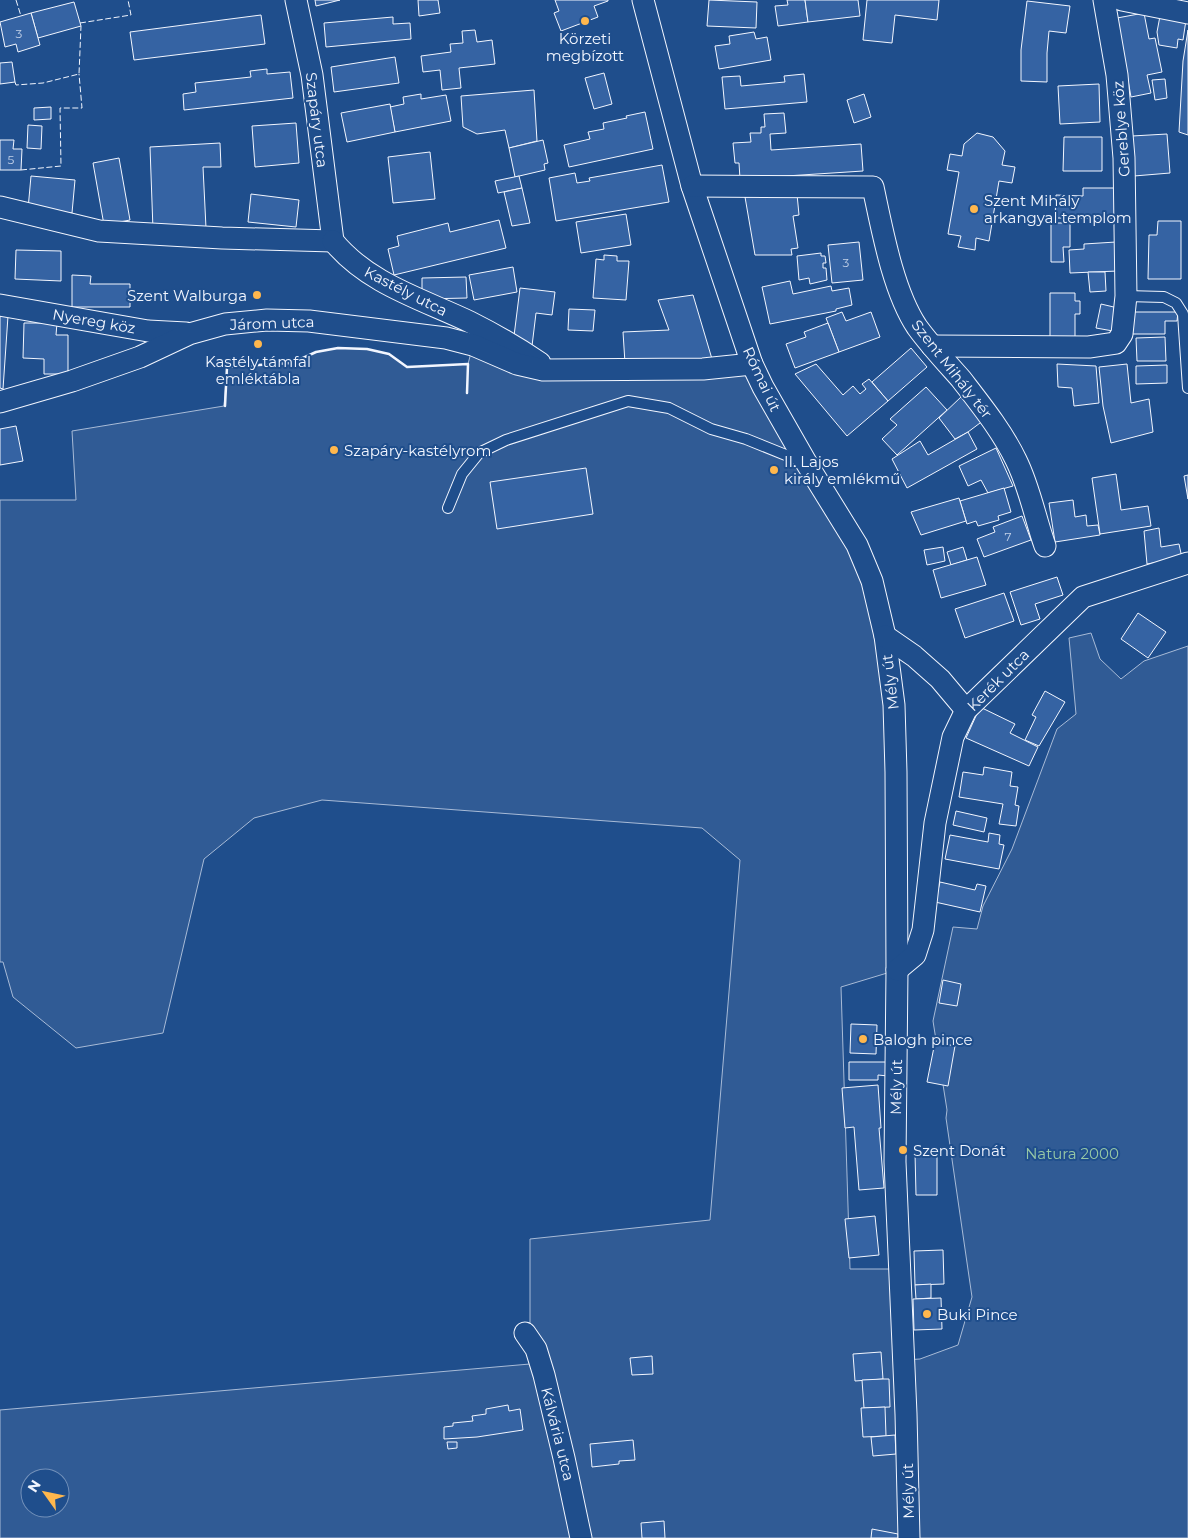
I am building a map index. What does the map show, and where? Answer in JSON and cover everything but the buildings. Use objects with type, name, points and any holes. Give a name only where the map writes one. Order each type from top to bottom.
[{"type":"street","name":"Szapáry utca","points":[[296,0],[312,75],[333,241]]},
{"type":"street","name":"Római út","points":[[643,0],[656,43],[692,186],[752,364],[807,464],[857,546],[872,581],[885,636]]},
{"type":"street","name":"Gereblye köz","points":[[932,346],[1089,347],[1116,343],[1122,334],[1126,296],[1124,158],[1117,75],[1104,0]]},
{"type":"street","points":[[1122,0],[1188,13]]},
{"type":"street","name":"Szent Mihály tér","points":[[692,186],[873,187],[884,242],[906,308],[932,346],[990,417],[1016,460],[1027,486],[1045,546]]},
{"type":"street","points":[[0,207],[99,230],[222,238],[333,241]]},
{"type":"street","name":"Kastély utca","points":[[333,241],[344,254],[367,273],[392,287],[471,323],[523,351],[550,370]]},
{"type":"street","name":"Nyereg köz","points":[[0,305],[148,331],[189,334]]},
{"type":"street","name":"Járom utca","points":[[0,402],[72,381],[140,357],[189,334],[225,324],[267,320],[309,321],[446,338],[473,345],[517,364],[550,370]]},
{"type":"street","points":[[550,370],[703,369],[752,364]]},
{"type":"street","name":"Kerék utca","points":[[897,970],[915,955],[924,930],[935,823],[953,736],[966,710],[1084,597],[1188,563]]},
{"type":"street","points":[[885,636],[914,656],[940,679],[966,710]]},
{"type":"street","name":"Mély út","points":[[885,636],[894,705],[896,772],[897,970],[895,1162],[906,1414],[909,1538]]},
{"type":"street","name":"Kálvária utca","points":[[525,1332],[536,1349],[544,1375],[582,1538]]},
{"type":"lane","points":[[1126,296],[1164,297],[1176,303],[1183,314],[1188,388]]},
{"type":"lane","points":[[448,508],[462,474],[479,453],[506,440],[628,401],[668,408],[711,429],[746,439],[807,464]]},
{"type":"green space","name":"Natura 2000","points":[[473,345],[517,364],[752,364],[835,508],[885,636],[897,970],[841,987],[850,1269],[899,1269],[904,1360],[920,1359],[958,1345],[972,1297],[933,1021],[953,927],[977,929],[983,906],[1012,849],[1057,729],[1076,714],[1069,638],[1091,633],[1100,659],[1121,679],[1144,661],[1188,646],[1188,1538],[0,1538],[0,1410],[530,1364],[530,1239],[710,1220],[740,860],[702,828],[322,800],[254,818],[204,859],[163,1033],[76,1048],[13,997],[3,962],[0,962],[0,500],[76,500],[72,431],[224,406],[227,367],[292,363],[316,352],[338,348],[367,349],[389,354],[407,367],[468,364]]},
{"type":"fence","points":[[16,0],[21,16]]},
{"type":"fence","points":[[80,23],[131,15],[128,0]]},
{"type":"fence","points":[[15,82],[16,85],[43,83],[79,74],[81,26]]},
{"type":"fence","points":[[21,170],[61,166],[60,108],[82,108],[79,74]]},
{"type":"wall","points":[[225,406],[227,367],[292,363],[316,352],[338,348],[367,349],[389,354],[407,367],[468,364],[467,393]]},
{"type":"place","name":"Körzeti megbízott","points":[[585,21]]},
{"type":"place","name":"Szent Mihály arkangyal templom","points":[[974,209]]},
{"type":"place","name":"Szent Walburga","points":[[257,295]]},
{"type":"place","name":"Kastély támfal emléktábla","points":[[258,344]]},
{"type":"place","name":"Szapáry-kastélyrom","points":[[334,450]]},
{"type":"place","name":"II. Lajos király emlékmű","points":[[774,470]]},
{"type":"place","name":"Balogh pince","points":[[863,1039]]},
{"type":"place","name":"Szent Donát","points":[[903,1150]]},
{"type":"place","name":"Buki Pince","points":[[927,1314]]}]
